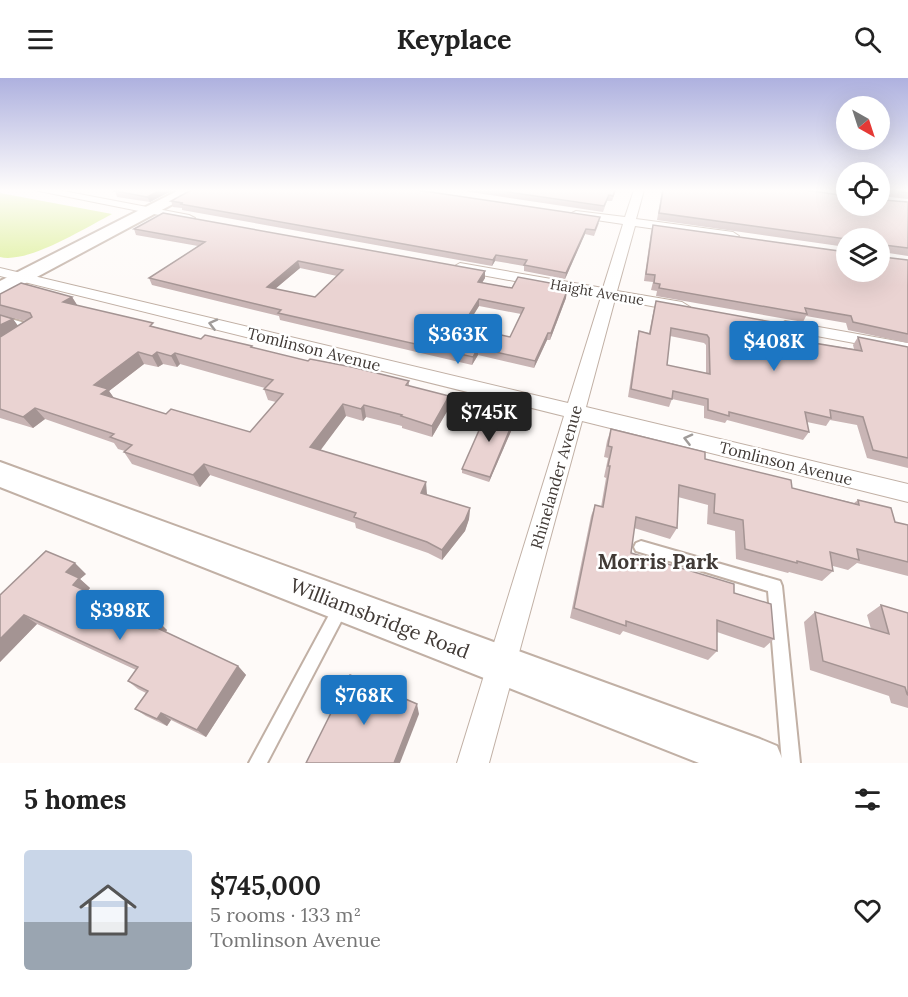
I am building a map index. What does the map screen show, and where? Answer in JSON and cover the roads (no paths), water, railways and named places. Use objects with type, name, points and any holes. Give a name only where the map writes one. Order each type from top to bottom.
[{"type":"main road","points":[[0,289],[131,222]]},
{"type":"main road","name":"Williamsbridge Road","points":[[0,474],[767,763]]},
{"type":"street","name":"Rhinelander Avenue","points":[[473,763],[630,222]]},
{"type":"street","points":[[636,222],[744,238]]},
{"type":"street","name":"Haight Avenue","points":[[450,265],[700,311]]},
{"type":"street","name":"Tomlinson Avenue","points":[[0,272],[908,493]]},
{"type":"street","points":[[768,323],[908,348]]},
{"type":"lane","points":[[0,319],[34,328],[25,333]]},
{"type":"lane","points":[[641,547],[775,586],[767,763]]},
{"type":"lane","points":[[258,763],[342,604]]},
{"type":"district","name":"Morris Park","points":[[658,561]]}]
